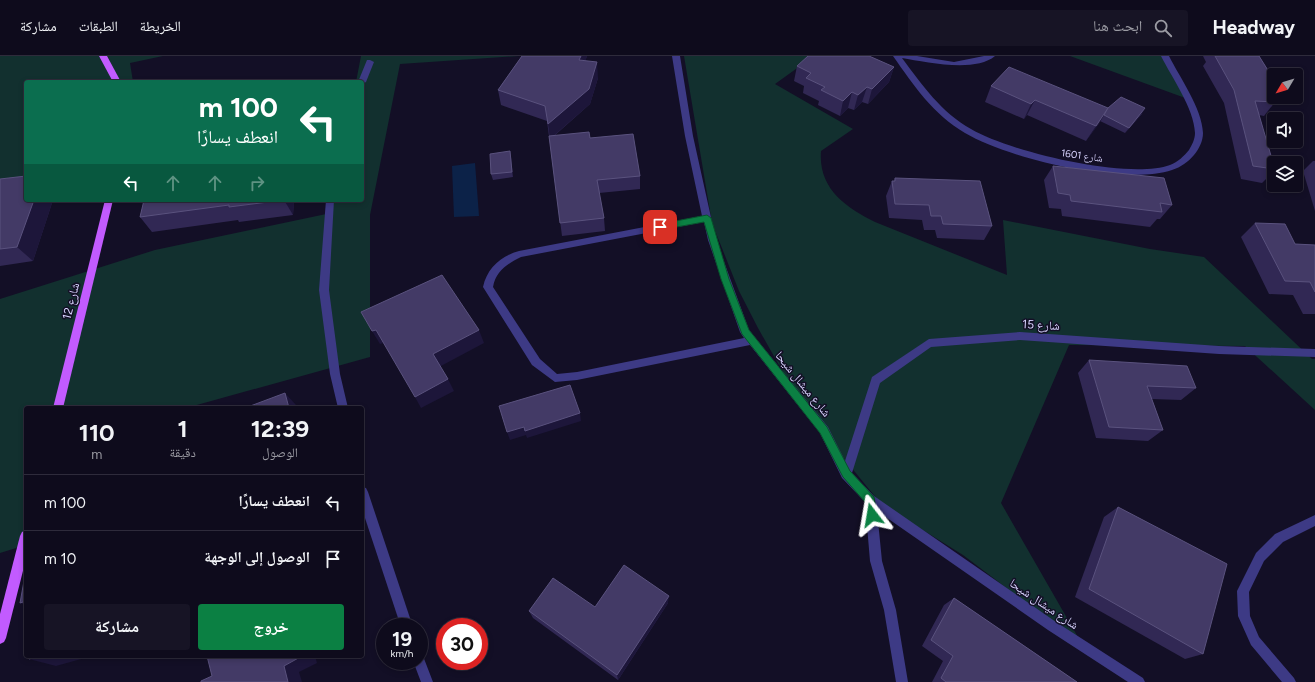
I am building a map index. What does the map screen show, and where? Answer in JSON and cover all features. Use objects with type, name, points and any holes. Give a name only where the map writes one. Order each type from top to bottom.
[{"type":"main road","points":[[103,56],[109,65],[115,80]]},
{"type":"main road","name":"شارع 12","points":[[58,406],[109,202]]},
{"type":"main road","points":[[0,638],[24,544]]},
{"type":"street","name":"شارع ميشال شيحا","points":[[676,56],[689,136],[707,218],[725,279],[745,332],[824,430],[846,474],[870,500],[1052,626],[1139,682]]},
{"type":"street","name":"شارع 1601","points":[[897,56],[916,84],[942,113],[976,135],[1000,146],[1060,163],[1148,172],[1168,169],[1186,160],[1196,147],[1199,134],[1195,115],[1165,56]]},
{"type":"street","points":[[902,56],[954,64],[976,61],[991,56]]},
{"type":"street","points":[[363,80],[370,62]]},
{"type":"street","points":[[330,202],[324,290],[335,374],[343,406]]},
{"type":"street","points":[[707,218],[519,254],[504,261],[493,271],[489,278],[488,287],[536,362],[555,378],[577,376],[752,341]]},
{"type":"street","name":"شارع 15","points":[[846,474],[876,380],[929,343],[1020,336],[1219,350],[1315,353]]},
{"type":"street","points":[[364,498],[404,618]]},
{"type":"street","points":[[870,500],[876,561],[890,610],[902,682]]},
{"type":"street","points":[[1290,682],[1255,641],[1244,616],[1243,591],[1260,557],[1279,538],[1315,520]]},
{"type":"street","points":[[423,670],[427,682]]},
{"type":"green space","points":[[0,56],[163,56],[130,63],[133,80],[24,80],[24,180],[0,185]]},
{"type":"green space","points":[[361,56],[519,56],[400,64],[370,215],[370,357],[193,406],[24,406],[24,546],[0,553],[0,299],[155,250],[331,213],[334,202],[364,202],[364,80],[356,80]]},
{"type":"green space","points":[[684,56],[814,56],[775,84],[853,129],[821,151],[821,164],[824,176],[836,195],[853,210],[875,222],[1007,275],[1003,220],[1150,249],[1204,257],[1312,359],[1315,359],[1315,410],[1245,346],[1069,345],[1001,503],[1083,646],[963,555],[881,504],[808,411],[780,367],[739,291],[712,223]]},
{"type":"green space","points":[[1070,56],[1164,56],[1188,99]]},
{"type":"water","points":[[475,163],[479,216],[454,217],[452,166]]},
{"type":"building","points":[[522,56],[581,56],[579,60],[597,62],[589,89],[548,124],[545,106],[498,90]]},
{"type":"building","points":[[808,56],[869,56],[894,67],[872,89],[867,87],[858,95],[852,92],[843,101],[821,90],[825,87],[806,78],[811,73],[797,66]]},
{"type":"building","points":[[1215,56],[1259,56],[1267,69],[1267,102],[1255,101],[1267,142],[1267,148],[1269,148],[1271,156],[1267,156],[1267,168],[1253,166],[1234,90]]},
{"type":"building","points":[[1009,67],[1108,108],[1096,126],[1035,100],[1031,104],[991,86]]},
{"type":"building","points":[[1121,97],[1145,108],[1129,128],[1104,115],[1108,108]]},
{"type":"building","points":[[589,132],[590,138],[633,134],[640,176],[597,180],[604,218],[560,223],[549,136]]},
{"type":"building","points":[[510,151],[512,172],[491,174],[490,154]]},
{"type":"building","points":[[1053,166],[1164,178],[1172,205],[1160,203],[1162,212],[1071,201],[1070,195],[1058,193]]},
{"type":"building","points":[[24,176],[24,202],[33,202],[17,247],[0,249],[0,179]]},
{"type":"building","points":[[895,178],[980,181],[992,226],[943,224],[941,216],[931,216],[929,205],[895,204],[892,181],[895,181]]},
{"type":"building","points":[[144,202],[268,202],[229,207],[229,205],[140,217]]},
{"type":"building","points":[[1255,223],[1285,224],[1295,244],[1315,245],[1315,292],[1310,282],[1285,281]]},
{"type":"building","points":[[442,275],[479,330],[433,354],[448,379],[415,397],[376,330],[372,331],[361,312]]},
{"type":"building","points":[[1089,360],[1187,366],[1196,388],[1147,386],[1163,430],[1109,427]]},
{"type":"building","points":[[570,385],[580,413],[525,431],[524,427],[507,432],[499,406]]},
{"type":"building","points":[[285,393],[288,406],[250,406]]},
{"type":"building","points":[[1118,507],[1227,564],[1203,654],[1089,589]]},
{"type":"building","points":[[624,565],[669,596],[617,675],[529,611],[553,578],[595,607]]},
{"type":"building","points":[[24,581],[24,602],[20,603]]},
{"type":"building","points":[[954,598],[1077,682],[946,682],[941,678],[953,656],[931,640]]},
{"type":"building","points":[[208,658],[298,658],[284,666],[288,682],[201,682],[212,676]]},
{"type":"route","points":[[660,227],[707,218],[712,240],[725,279],[745,332],[824,430],[846,474],[870,500],[872,515]]}]
